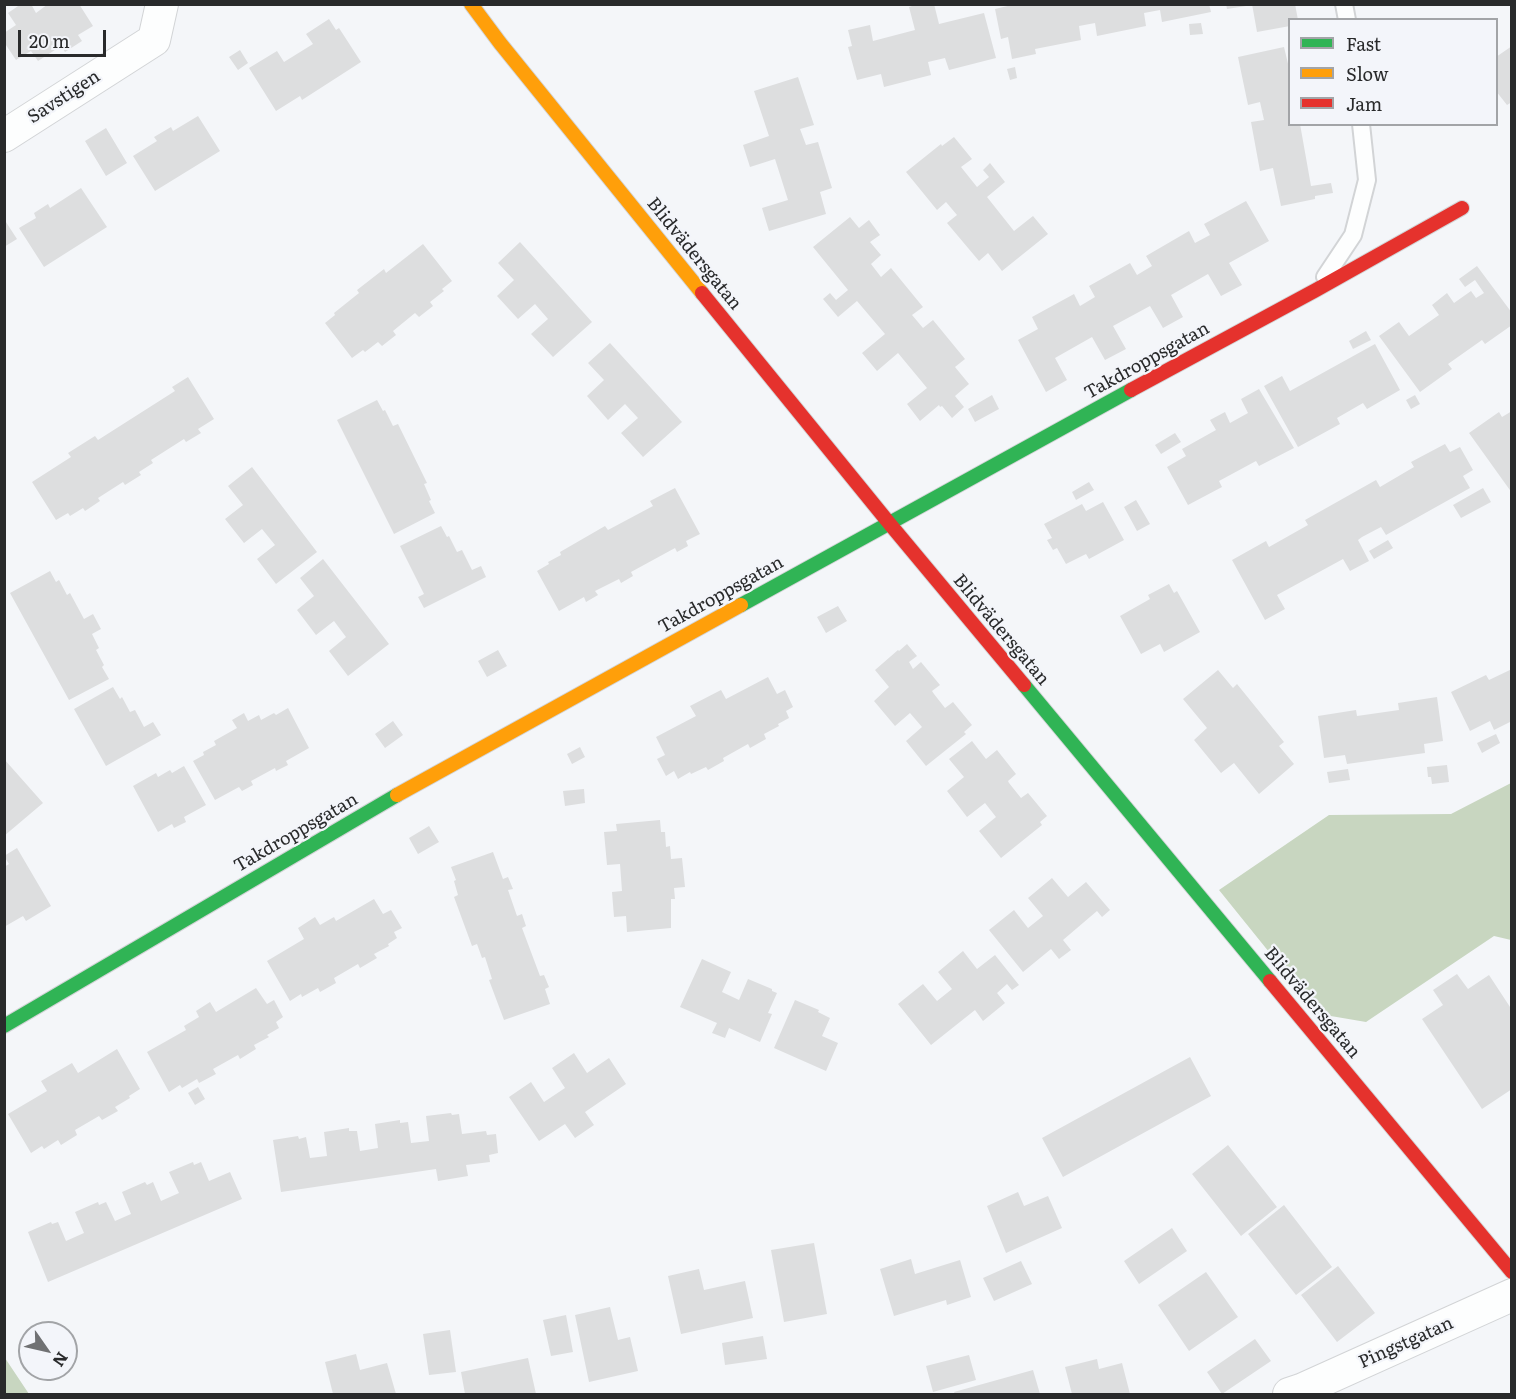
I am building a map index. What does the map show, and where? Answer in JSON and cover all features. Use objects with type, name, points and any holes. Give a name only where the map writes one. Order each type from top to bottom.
[{"type":"street","name":"Savstigen","points":[[4,136],[154,40],[162,4]]},
{"type":"street","name":"Blidvädersgatan","points":[[473,5],[500,43],[889,523],[1512,1272]]},
{"type":"street","name":"Takdroppsgatan","points":[[4,1026],[394,796],[1462,208]]},
{"type":"street","name":"Pingstgatan","points":[[1298,1393],[1512,1295]]},
{"type":"lane","points":[[1316,290],[1353,235],[1367,180],[1361,126]]},
{"type":"green space","points":[[1511,783],[1511,940],[1494,936],[1366,1022],[1319,1014],[1219,890],[1329,815],[1451,814]]},
{"type":"green space","points":[[4,1358],[29,1394],[5,1394]]},
{"type":"building","points":[[21,4],[31,4],[36,13],[48,4],[79,4],[93,26],[78,35],[82,41],[65,52],[61,46],[38,61],[31,51],[16,60],[4,42],[4,33],[16,25],[8,13]]},
{"type":"building","points":[[918,4],[934,4],[939,24],[984,13],[996,58],[949,70],[945,58],[928,62],[931,75],[884,87],[881,74],[857,80],[848,47],[852,46],[848,30],[870,25],[873,41],[915,30],[909,7]]},
{"type":"building","points":[[1016,4],[1209,4],[1211,12],[1162,22],[1160,10],[1144,13],[1146,26],[1097,36],[1095,23],[1079,26],[1081,40],[1035,49],[1036,54],[1012,59],[1008,37],[1001,39],[995,9]]},
{"type":"building","points":[[1226,4],[1246,4],[1246,6],[1227,9]]},
{"type":"building","points":[[1252,4],[1295,4],[1298,18],[1288,18],[1288,26],[1257,32]]},
{"type":"building","points":[[329,19],[336,30],[339,28],[361,62],[302,100],[300,96],[276,111],[249,68],[277,51],[284,62],[313,44],[306,34]]},
{"type":"building","points":[[1201,23],[1203,34],[1190,35],[1189,24]]},
{"type":"building","points":[[1512,46],[1512,102],[1507,105],[1498,94],[1498,56]]},
{"type":"building","points":[[1284,47],[1288,64],[1288,126],[1300,126],[1311,186],[1331,183],[1333,193],[1281,206],[1273,168],[1260,171],[1251,122],[1264,120],[1260,102],[1248,105],[1238,57]]},
{"type":"building","points":[[240,50],[248,63],[238,70],[229,57]]},
{"type":"building","points":[[1015,67],[1017,78],[1010,80],[1007,69]]},
{"type":"building","points":[[798,77],[814,125],[800,129],[806,145],[818,142],[832,188],[820,192],[826,214],[769,231],[762,208],[788,200],[775,159],[750,167],[743,145],[769,136],[754,91]]},
{"type":"building","points":[[198,116],[220,151],[155,191],[133,156],[157,141],[154,137],[171,127],[173,131]]},
{"type":"building","points":[[106,128],[127,163],[106,176],[85,141]]},
{"type":"building","points":[[954,137],[972,159],[961,167],[977,187],[989,177],[983,170],[990,163],[1005,182],[987,197],[1014,231],[1033,216],[1048,234],[1002,271],[988,253],[979,261],[947,223],[957,215],[946,202],[937,210],[906,172],[941,144],[942,146]]},
{"type":"building","points":[[81,188],[107,227],[44,267],[19,228],[36,218],[34,213],[48,204],[50,208]]},
{"type":"building","points":[[1246,201],[1269,241],[1229,263],[1242,285],[1221,296],[1208,274],[1171,295],[1183,317],[1163,328],[1150,306],[1113,326],[1126,349],[1105,360],[1092,337],[1055,358],[1067,380],[1046,392],[1018,340],[1038,329],[1032,317],[1074,294],[1080,306],[1095,297],[1089,286],[1130,263],[1137,275],[1152,266],[1146,256],[1189,231],[1195,243],[1210,235],[1204,224]]},
{"type":"building","points":[[850,217],[859,228],[869,220],[880,235],[870,242],[881,255],[871,264],[881,277],[891,268],[923,307],[912,315],[923,328],[933,320],[965,359],[955,367],[969,384],[955,396],[964,407],[952,418],[939,405],[920,421],[907,404],[927,388],[898,353],[877,371],[862,353],[885,334],[857,301],[838,317],[823,299],[830,293],[836,300],[848,290],[813,247]]},
{"type":"building","points":[[4,219],[17,239],[4,247]]},
{"type":"building","points":[[520,242],[592,322],[553,357],[531,334],[548,319],[535,304],[518,319],[497,296],[514,280],[498,263]]},
{"type":"building","points":[[423,244],[452,281],[430,302],[433,306],[419,317],[415,313],[393,331],[396,335],[382,346],[378,342],[352,358],[325,323],[359,293],[357,290],[384,269],[386,273]]},
{"type":"building","points":[[1477,266],[1512,313],[1512,325],[1485,344],[1482,340],[1448,364],[1452,369],[1420,392],[1379,336],[1399,322],[1409,336],[1439,315],[1432,305],[1447,293],[1454,303],[1471,291],[1476,298],[1484,293],[1475,280],[1465,287],[1459,279]]},
{"type":"building","points":[[1366,331],[1371,340],[1353,349],[1349,341]]},
{"type":"building","points":[[610,343],[682,422],[643,457],[621,433],[638,418],[625,404],[608,420],[587,396],[604,380],[588,363]]},
{"type":"building","points":[[1375,344],[1400,390],[1367,409],[1363,403],[1337,418],[1340,424],[1298,447],[1264,386],[1282,376],[1290,391]]},
{"type":"building","points":[[188,377],[214,419],[198,429],[201,433],[186,442],[184,439],[151,460],[153,463],[139,472],[141,475],[125,485],[123,482],[98,498],[100,501],[85,511],[83,508],[70,516],[68,513],[56,520],[32,482],[71,457],[68,453],[95,436],[98,440],[175,391],[172,387]]},
{"type":"building","points":[[1259,389],[1294,448],[1259,466],[1256,461],[1219,481],[1222,487],[1188,505],[1167,467],[1186,456],[1182,449],[1216,430],[1210,420],[1225,412],[1230,423],[1248,413],[1241,399]]},
{"type":"building","points":[[992,395],[999,409],[975,422],[968,409]]},
{"type":"building","points":[[1415,395],[1420,404],[1411,409],[1406,400]]},
{"type":"building","points":[[377,400],[393,426],[398,424],[427,483],[424,484],[435,513],[394,534],[337,420]]},
{"type":"building","points":[[1512,411],[1512,493],[1469,433],[1499,412],[1502,417]]},
{"type":"building","points":[[1175,433],[1181,442],[1161,454],[1155,445]]},
{"type":"building","points":[[1445,444],[1450,452],[1460,447],[1473,470],[1463,476],[1470,488],[1386,535],[1381,527],[1362,537],[1358,540],[1369,561],[1350,571],[1343,559],[1277,595],[1285,609],[1265,620],[1232,560],[1266,541],[1269,547],[1308,525],[1305,520],[1376,480],[1380,487],[1414,467],[1411,462]]},
{"type":"building","points":[[252,467],[317,552],[276,584],[257,559],[275,545],[262,529],[244,543],[225,519],[243,505],[228,486]]},
{"type":"building","points":[[1089,482],[1094,490],[1076,500],[1072,492]]},
{"type":"building","points":[[675,488],[700,534],[686,541],[688,546],[677,552],[675,548],[631,572],[633,576],[621,583],[619,579],[595,591],[598,595],[586,602],[584,597],[559,611],[537,571],[561,555],[560,552],[605,526],[608,530],[653,506],[650,501]]},
{"type":"building","points":[[1483,488],[1491,502],[1461,518],[1453,505]]},
{"type":"building","points":[[1136,500],[1150,524],[1137,531],[1124,507]]},
{"type":"building","points":[[1103,502],[1124,540],[1089,559],[1086,554],[1066,564],[1057,548],[1053,550],[1047,540],[1052,538],[1044,524],[1082,504],[1086,511]]},
{"type":"building","points":[[441,526],[457,552],[462,550],[472,570],[481,566],[486,577],[424,608],[418,597],[424,594],[400,546]]},
{"type":"building","points":[[1388,540],[1393,548],[1374,559],[1369,551]]},
{"type":"building","points":[[323,559],[389,644],[348,676],[329,651],[346,637],[334,621],[316,635],[297,610],[314,596],[300,578]]},
{"type":"building","points":[[50,571],[56,582],[59,580],[67,595],[70,593],[84,619],[93,614],[101,629],[92,634],[99,648],[96,650],[104,665],[102,667],[109,679],[69,700],[10,593]]},
{"type":"building","points":[[1169,584],[1174,593],[1177,591],[1200,632],[1164,652],[1160,644],[1141,654],[1120,616],[1150,599],[1148,595]]},
{"type":"building","points":[[838,606],[847,621],[826,633],[817,617]]},
{"type":"building","points":[[907,644],[917,656],[909,662],[913,669],[921,662],[940,685],[932,691],[945,708],[953,702],[972,725],[964,732],[966,734],[926,766],[906,741],[922,727],[910,713],[895,726],[874,701],[889,687],[875,670]]},
{"type":"building","points":[[498,650],[507,666],[487,677],[478,661]]},
{"type":"building","points":[[1512,669],[1512,721],[1494,730],[1490,721],[1470,731],[1451,692],[1486,675],[1489,680]]},
{"type":"building","points":[[1218,670],[1233,688],[1237,684],[1284,742],[1279,746],[1294,764],[1259,794],[1234,763],[1221,773],[1194,740],[1207,728],[1183,699]]},
{"type":"building","points":[[768,677],[777,694],[785,690],[793,707],[786,711],[789,718],[764,734],[766,739],[750,748],[748,744],[723,758],[724,761],[708,770],[706,767],[678,779],[674,771],[666,776],[657,759],[665,755],[656,737],[696,716],[690,706],[721,690],[726,699]]},
{"type":"building","points":[[113,687],[120,699],[122,697],[130,712],[135,710],[144,727],[153,722],[161,735],[106,766],[74,709]]},
{"type":"building","points":[[1437,697],[1443,741],[1424,744],[1425,753],[1347,764],[1345,755],[1324,758],[1318,716],[1356,710],[1357,716],[1399,710],[1398,703]]},
{"type":"building","points":[[288,708],[309,748],[286,761],[288,765],[276,771],[275,768],[251,781],[253,785],[242,791],[239,787],[215,800],[193,761],[216,745],[214,741],[237,728],[232,720],[244,713],[248,721],[259,715],[261,720]]},
{"type":"building","points":[[393,721],[403,735],[385,748],[375,734]]},
{"type":"building","points":[[1496,734],[1500,743],[1482,753],[1477,743]]},
{"type":"building","points":[[972,741],[986,759],[997,750],[1016,774],[1008,781],[1009,783],[1021,798],[1028,793],[1047,816],[1040,822],[1042,825],[1001,858],[979,831],[996,817],[985,803],[967,817],[947,791],[964,777],[949,759]]},
{"type":"building","points":[[580,747],[585,757],[572,764],[567,754]]},
{"type":"building","points":[[4,759],[43,803],[4,836]]},
{"type":"building","points":[[1447,765],[1449,782],[1432,784],[1431,777],[1428,777],[1427,767]]},
{"type":"building","points":[[184,766],[206,805],[184,817],[186,822],[174,828],[172,824],[158,832],[133,786],[156,773],[158,777]]},
{"type":"building","points":[[1348,769],[1350,780],[1329,783],[1327,772]]},
{"type":"building","points":[[584,789],[585,803],[565,806],[563,791]]},
{"type":"building","points":[[660,820],[661,832],[665,832],[666,847],[670,846],[671,859],[682,858],[685,887],[674,888],[675,899],[671,899],[671,928],[627,932],[626,916],[614,917],[612,892],[622,891],[620,864],[607,865],[604,832],[617,831],[616,824]]},
{"type":"building","points":[[429,826],[439,842],[418,854],[409,838]]},
{"type":"building","points":[[17,848],[51,906],[26,921],[23,916],[4,927],[4,867],[9,864],[4,856]]},
{"type":"building","points":[[493,852],[503,879],[508,877],[513,889],[508,890],[517,916],[522,914],[526,926],[522,928],[540,976],[544,975],[549,987],[545,989],[550,1004],[504,1020],[489,980],[492,979],[485,957],[482,958],[477,944],[472,946],[454,897],[458,895],[451,867]]},
{"type":"building","points":[[1052,878],[1068,897],[1086,882],[1110,910],[1102,917],[1097,911],[1063,940],[1071,950],[1059,959],[1051,949],[1023,972],[989,930],[1014,910],[1028,928],[1043,916],[1028,898]]},
{"type":"building","points":[[374,899],[383,914],[391,910],[402,928],[394,932],[397,938],[388,944],[389,946],[374,954],[377,958],[360,968],[358,964],[334,978],[336,983],[320,992],[318,988],[290,1001],[267,961],[304,939],[298,928],[315,917],[320,925],[334,917],[336,921]]},
{"type":"building","points":[[963,951],[977,969],[995,955],[1019,985],[1012,990],[1007,984],[997,993],[1005,1003],[983,1021],[975,1010],[931,1045],[898,1004],[923,984],[937,1001],[952,989],[938,972]]},
{"type":"building","points":[[702,959],[731,972],[722,992],[739,1000],[748,979],[777,993],[768,1013],[772,1014],[760,1042],[729,1028],[725,1038],[712,1033],[717,1023],[680,1007]]},
{"type":"building","points":[[1457,974],[1468,989],[1489,975],[1512,1010],[1512,1089],[1482,1109],[1422,1019],[1443,1005],[1433,990]]},
{"type":"building","points":[[256,988],[267,1004],[274,1000],[283,1017],[276,1022],[279,1028],[267,1035],[269,1037],[254,1045],[256,1049],[240,1059],[238,1055],[213,1069],[216,1074],[199,1083],[197,1079],[182,1088],[180,1085],[169,1092],[147,1052],[186,1030],[184,1026],[199,1017],[196,1011],[210,1002],[216,1012]]},
{"type":"building","points":[[795,1000],[819,1010],[818,1012],[830,1018],[822,1036],[838,1043],[826,1071],[774,1048]]},
{"type":"building","points":[[117,1049],[140,1089],[115,1107],[118,1111],[102,1120],[99,1116],[75,1130],[77,1135],[61,1145],[58,1140],[44,1149],[42,1146],[31,1153],[8,1114],[47,1091],[41,1081],[72,1063],[78,1073]]},
{"type":"building","points":[[574,1053],[587,1073],[609,1058],[626,1084],[585,1112],[594,1125],[575,1138],[565,1124],[539,1141],[509,1097],[531,1082],[544,1102],[565,1088],[552,1068]]},
{"type":"building","points":[[1190,1057],[1211,1096],[1063,1177],[1042,1138]]},
{"type":"building","points":[[198,1087],[205,1099],[195,1105],[188,1093]]},
{"type":"building","points":[[451,1113],[452,1115],[459,1114],[462,1134],[486,1131],[487,1135],[496,1134],[498,1153],[489,1155],[490,1162],[466,1165],[468,1176],[438,1181],[436,1169],[281,1192],[273,1140],[306,1137],[310,1158],[327,1156],[324,1132],[349,1128],[349,1131],[357,1131],[360,1151],[378,1148],[375,1124],[400,1120],[400,1123],[408,1122],[411,1143],[429,1141],[426,1116]]},
{"type":"building","points":[[1228,1145],[1277,1207],[1241,1236],[1192,1174]]},
{"type":"building","points":[[193,1162],[194,1165],[201,1162],[209,1181],[230,1172],[242,1199],[48,1282],[28,1232],[51,1222],[52,1224],[58,1222],[66,1241],[84,1233],[75,1212],[98,1202],[99,1205],[106,1202],[115,1221],[131,1214],[122,1192],[145,1182],[147,1185],[153,1182],[161,1201],[179,1193],[169,1172]]},
{"type":"building","points":[[1018,1192],[1024,1206],[1048,1196],[1062,1228],[1006,1253],[987,1206]]},
{"type":"building","points":[[1284,1205],[1332,1267],[1296,1295],[1248,1234]]},
{"type":"building","points":[[1172,1228],[1187,1251],[1139,1284],[1124,1261]]},
{"type":"building","points":[[814,1243],[827,1314],[784,1322],[771,1250]]},
{"type":"building","points":[[911,1259],[915,1274],[960,1260],[971,1297],[947,1305],[946,1300],[894,1316],[880,1269]]},
{"type":"building","points":[[1021,1261],[1032,1284],[994,1301],[983,1278]]},
{"type":"building","points":[[1338,1266],[1375,1313],[1337,1342],[1301,1295]]},
{"type":"building","points":[[699,1269],[704,1290],[745,1281],[753,1318],[681,1334],[668,1276]]},
{"type":"building","points":[[1206,1272],[1238,1317],[1189,1351],[1158,1305]]},
{"type":"building","points":[[610,1307],[618,1340],[630,1337],[638,1371],[589,1382],[575,1315]]},
{"type":"building","points":[[566,1315],[573,1352],[551,1356],[543,1320]]},
{"type":"building","points":[[450,1330],[456,1372],[429,1375],[423,1334]]},
{"type":"building","points":[[763,1336],[767,1359],[725,1365],[722,1343]]},
{"type":"building","points":[[1255,1339],[1271,1361],[1222,1394],[1207,1372]]},
{"type":"building","points":[[356,1354],[360,1370],[387,1363],[396,1394],[333,1394],[325,1362]]},
{"type":"building","points":[[969,1355],[976,1380],[933,1392],[926,1366]]},
{"type":"building","points":[[528,1358],[536,1394],[465,1394],[461,1372]]},
{"type":"building","points":[[1097,1359],[1099,1369],[1122,1363],[1130,1394],[1072,1394],[1065,1367]]},
{"type":"building","points":[[1033,1370],[1040,1394],[955,1394],[954,1392]]},
{"type":"traffic: fast","points":[[741,605],[1131,390]]},
{"type":"traffic: fast","points":[[1024,685],[1270,981]]},
{"type":"traffic: fast","points":[[4,1026],[397,795]]},
{"type":"traffic: slow","points":[[471,4],[702,293]]},
{"type":"traffic: slow","points":[[397,795],[741,605]]},
{"type":"traffic: jam","points":[[1131,390],[1462,208]]},
{"type":"traffic: jam","points":[[702,293],[1024,685]]},
{"type":"traffic: jam","points":[[1270,981],[1512,1272]]}]
